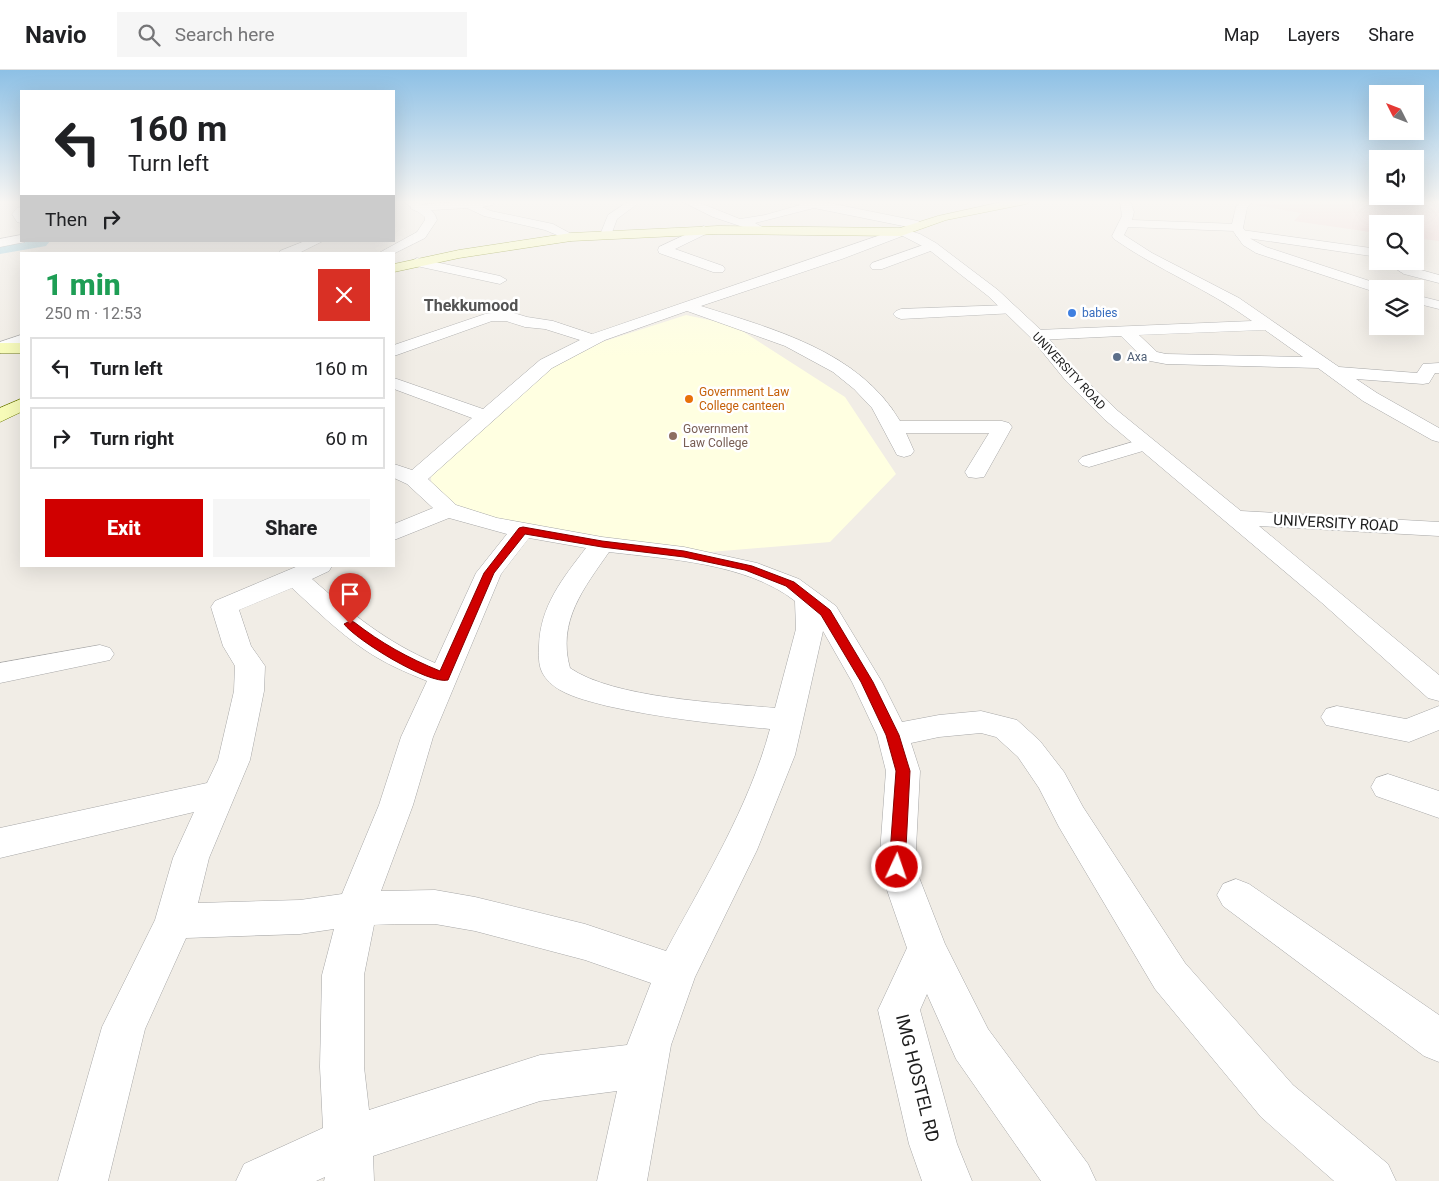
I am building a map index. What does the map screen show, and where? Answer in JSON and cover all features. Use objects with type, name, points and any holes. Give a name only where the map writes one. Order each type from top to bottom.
[{"type":"main road","points":[[395,268],[417,262],[473,253]]},
{"type":"main road","points":[[0,348],[20,348]]},
{"type":"main road","points":[[0,416],[20,406]]},
{"type":"street","points":[[672,253],[718,269]]},
{"type":"street","points":[[845,253],[687,306],[594,340],[546,364],[453,444],[404,474],[448,510],[493,524],[523,530],[602,544],[684,554],[748,568],[790,584],[826,612],[867,682],[893,735],[903,771],[897,867],[927,948],[972,1044],[1071,1181]]},
{"type":"street","points":[[877,266],[913,253]]},
{"type":"street","name":"UNIVERSITY ROAD","points":[[941,253],[993,293],[1037,335],[1072,377],[1111,415],[1331,597],[1439,692]]},
{"type":"street","points":[[1142,253],[1234,302],[1370,397],[1439,436]]},
{"type":"street","points":[[1270,253],[1369,285]]},
{"type":"street","points":[[417,262],[500,280]]},
{"type":"street","points":[[1407,270],[1439,279]]},
{"type":"street","points":[[1424,301],[1439,305]]},
{"type":"street","points":[[687,306],[751,328],[817,354],[845,372],[878,404],[893,427],[904,451]]},
{"type":"street","points":[[901,314],[1010,310]]},
{"type":"street","points":[[395,351],[490,317],[507,316],[525,322],[547,324],[594,340]]},
{"type":"street","points":[[1037,335],[1267,325]]},
{"type":"street","points":[[1125,332],[1151,356],[1166,360],[1327,367],[1423,379],[1428,368],[1439,368]]},
{"type":"street","points":[[0,348],[20,340]]},
{"type":"street","points":[[395,383],[486,417]]},
{"type":"street","points":[[893,427],[1002,427],[976,472]]},
{"type":"street","points":[[1089,461],[1146,444]]},
{"type":"street","points":[[395,533],[448,510]]},
{"type":"street","name":"UNIVERSITY ROAD","points":[[1232,517],[1439,529]]},
{"type":"street","points":[[348,1161],[342,1066],[343,975],[363,887],[396,805],[417,737],[489,573],[523,530]]},
{"type":"street","points":[[602,544],[561,603],[554,626],[553,658],[557,674],[567,682],[582,688],[626,700],[659,706],[788,720]]},
{"type":"street","points":[[83,1181],[124,1027],[174,921],[191,858],[234,760],[249,691],[250,666],[237,646],[224,607],[265,588],[308,572],[338,615],[373,643],[406,662],[443,677]]},
{"type":"street","points":[[622,1181],[650,1045],[676,973],[739,850],[779,755],[810,629],[808,599]]},
{"type":"street","points":[[0,673],[100,654]]},
{"type":"street","points":[[1337,717],[1409,732],[1439,717]]},
{"type":"street","points":[[893,735],[938,726],[981,722],[1006,728],[1029,750],[1052,781],[1070,817],[1170,976],[1277,1101],[1372,1181]]},
{"type":"street","points":[[1388,787],[1439,805]]},
{"type":"street","points":[[0,843],[219,793]]},
{"type":"street","points":[[1236,895],[1439,1041]]},
{"type":"street","points":[[174,921],[300,917],[358,909],[436,908],[475,914],[585,942],[676,973]]},
{"type":"street","name":"IMG HOSTEL RD","points":[[927,948],[899,1010],[934,1144],[947,1181]]},
{"type":"street","points":[[261,1181],[348,1161],[540,1078],[646,1065]]},
{"type":"shaded area","name":"Government Law College","points":[[686,315],[733,325],[845,397],[896,474],[830,542],[710,552],[639,546],[493,521],[432,499],[431,476],[552,368],[602,342]]},
{"type":"place","name":"babies","points":[[1072,313]]},
{"type":"place","name":"Axa","points":[[1117,357]]},
{"type":"place","name":"Government Law College canteen","points":[[689,399]]},
{"type":"place","name":"Government Law College","points":[[673,436]]},
{"type":"district","name":"Thekkumood","points":[[471,305]]},
{"type":"route","points":[[350,624],[373,643],[406,662],[443,677],[489,573],[497,560],[523,530],[602,544],[684,554],[748,568],[790,584],[826,612],[867,682],[893,735],[903,771],[897,867]]}]
